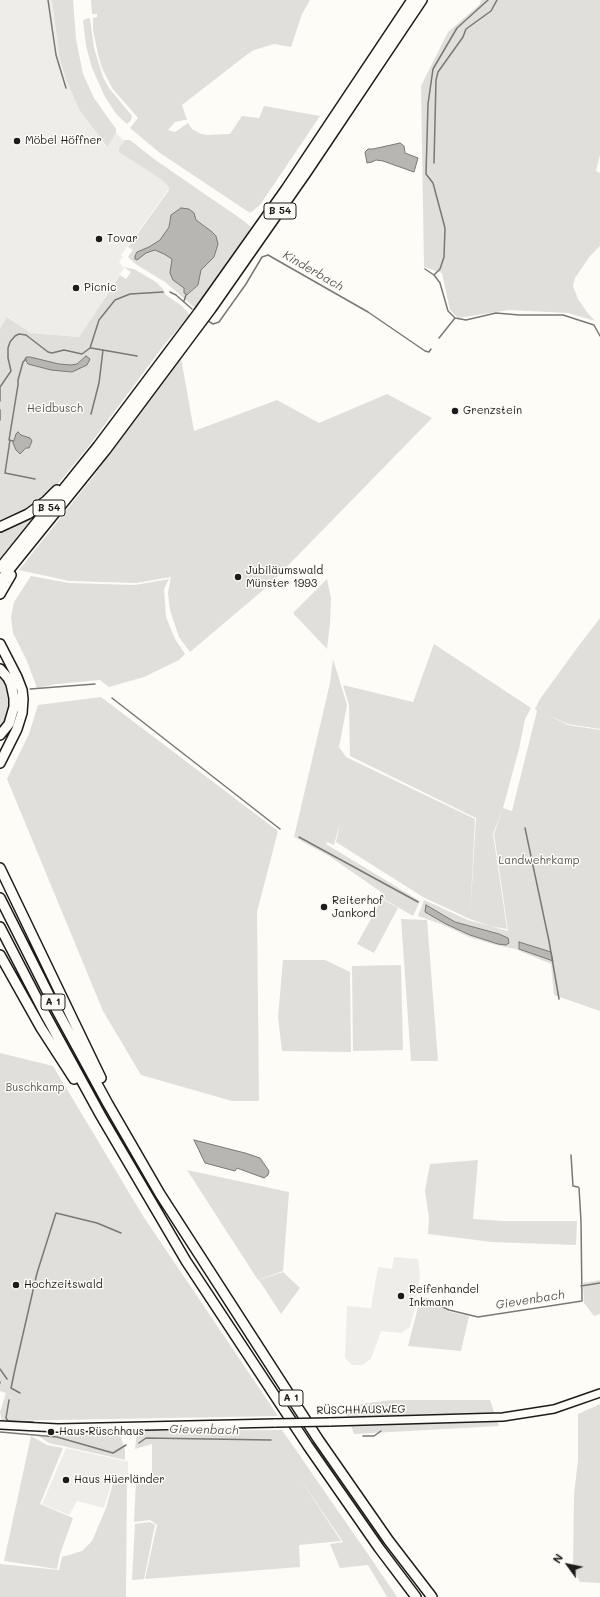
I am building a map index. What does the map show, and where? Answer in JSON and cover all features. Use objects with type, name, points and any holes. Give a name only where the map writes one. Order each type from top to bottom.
[{"type":"highway","name":"B 54","points":[[0,568],[98,446],[177,342],[243,249],[412,0]]},
{"type":"highway","name":"B 54","points":[[0,581],[131,417],[216,303],[306,173],[422,0]]},
{"type":"highway","points":[[0,527],[17,520],[41,505],[98,446]]},
{"type":"highway","points":[[0,594],[15,569],[45,526]]},
{"type":"highway","points":[[0,644],[22,690],[22,713],[17,729],[0,763]]},
{"type":"highway","points":[[0,670],[8,678],[11,684],[14,702],[12,719],[0,735]]},
{"type":"highway","points":[[0,860],[16,900]]},
{"type":"highway","points":[[0,868],[107,1090],[108,1104]]},
{"type":"highway","name":"A 1","points":[[0,898],[54,1005],[108,1104],[160,1194],[194,1249],[318,1439],[389,1541],[432,1597]]},
{"type":"highway","name":"A 1","points":[[0,927],[44,1012],[101,1116],[186,1261],[299,1433],[379,1548],[416,1597]]},
{"type":"highway","points":[[0,955],[38,1022],[93,1111],[101,1116]]},
{"type":"main road","name":"RÜSCHHAUSWEG","points":[[0,1425],[65,1428],[503,1417],[554,1409],[600,1393]]},
{"type":"shaded area","points":[[0,0],[52,0],[59,55],[80,111],[106,147],[116,133],[139,155],[174,182],[121,255],[123,256],[119,262],[124,268],[79,337],[31,333],[8,317],[0,329]]},
{"type":"shaded area","points":[[400,143],[404,146],[405,153],[418,158],[414,172],[383,161],[376,160],[367,163],[365,152],[368,149]]},
{"type":"shaded area","points":[[181,208],[189,209],[194,213],[196,220],[216,236],[218,244],[214,257],[201,270],[198,285],[187,295],[184,293],[184,288],[173,280],[170,273],[172,259],[155,250],[146,253],[137,260],[135,259],[137,252],[160,240],[169,227],[171,215]]},
{"type":"shaded area","points":[[86,356],[90,359],[87,365],[72,372],[51,370],[28,364],[25,359],[26,357],[30,357],[59,364],[71,365],[77,364]]},
{"type":"shaded area","points":[[18,432],[21,435],[30,438],[32,441],[29,448],[26,448],[20,454],[16,450],[13,443]]},
{"type":"shaded area","points":[[426,905],[455,922],[499,934],[508,938],[509,943],[506,945],[498,944],[470,935],[425,912]]},
{"type":"shaded area","points":[[519,942],[551,952],[553,961],[519,949]]},
{"type":"shaded area","points":[[194,1140],[260,1158],[269,1171],[268,1175],[264,1178],[237,1168],[235,1171],[205,1163]]},
{"type":"shaded area","points":[[394,1257],[418,1259],[420,1275],[410,1327],[401,1333],[381,1331],[371,1359],[362,1365],[352,1365],[345,1358],[347,1306],[371,1308],[378,1267],[392,1269]]},
{"type":"shaded area","points":[[66,1448],[128,1461],[128,1476],[114,1475],[104,1508],[77,1501],[69,1515],[42,1504]]},
{"type":"green space","points":[[52,0],[73,0],[76,39],[83,74],[94,98],[116,129],[116,133],[107,147],[80,111],[66,79],[59,55]]},
{"type":"green space","points":[[91,0],[310,0],[302,14],[291,47],[274,44],[254,50],[245,56],[182,105],[187,120],[175,122],[168,130],[175,132],[188,123],[192,129],[201,134],[230,134],[242,116],[259,118],[264,106],[320,116],[260,205],[250,213],[160,153],[130,128],[138,118],[112,88],[102,68],[93,30],[93,18],[97,17],[97,14],[92,14]]},
{"type":"green space","points":[[481,0],[600,0],[600,155],[596,171],[600,173],[600,246],[590,256],[575,278],[573,286],[578,299],[595,321],[568,313],[509,310],[458,318],[450,310],[442,273],[424,267],[421,86],[448,32],[480,4]]},
{"type":"green space","points":[[90,18],[94,48],[103,77],[109,88],[132,116],[131,120],[127,124],[117,115],[105,97],[92,68],[86,46],[83,21]]},
{"type":"green space","points":[[125,140],[130,140],[154,159],[251,227],[195,308],[165,282],[137,265],[128,257],[133,250],[128,247],[169,190],[169,187],[161,179],[119,152],[119,148]],"holes":[[[181,208],[189,209],[196,220],[216,236],[218,244],[214,257],[201,270],[198,285],[188,295],[172,259],[164,234],[169,227],[169,221]]]},
{"type":"green space","name":"Heidbusch","points":[[123,267],[134,269],[156,282],[163,289],[166,295],[182,306],[190,315],[164,345],[85,451],[53,490],[27,511],[0,523],[0,329],[7,317],[31,333],[79,337],[120,275],[126,279],[131,272]],"holes":[[[26,357],[71,365],[77,364],[84,357],[72,372],[51,370],[28,364],[25,359]],[[18,432],[21,435],[24,435],[30,446],[19,454],[13,441]]]},
{"type":"green space","points":[[181,358],[194,431],[277,400],[319,423],[387,394],[432,418],[268,586],[190,652],[179,637],[170,610],[168,593],[171,577],[136,583],[69,581],[19,570],[92,478]]},
{"type":"green space","points":[[36,514],[0,558],[0,530]]},
{"type":"green space","points":[[31,576],[69,583],[135,585],[169,579],[164,589],[166,617],[175,639],[185,654],[179,660],[144,677],[109,687],[100,680],[57,684],[37,688],[27,661],[13,633],[11,617],[14,602]]},
{"type":"green space","points":[[327,579],[331,598],[327,649],[293,613]]},
{"type":"green space","name":"Landwehrkamp","points":[[600,618],[600,729],[568,724],[548,715],[568,725],[600,730],[600,1011],[554,995],[551,964],[515,949],[469,937],[441,924],[418,916],[424,900],[468,920],[508,931],[494,834],[503,808],[512,811],[537,711],[535,709],[540,699]],"holes":[[[426,905],[455,922],[499,934],[508,938],[488,941],[470,935],[446,924]],[[519,942],[551,952],[553,960],[547,959]]]},
{"type":"green space","points":[[434,644],[531,708],[525,719],[519,749],[503,808],[493,834],[507,929],[490,926],[470,919],[476,818],[350,756],[349,705],[343,685],[413,702]]},
{"type":"green space","points":[[333,659],[347,705],[339,747],[346,757],[475,819],[470,919],[423,897],[336,842],[340,822],[334,845],[327,842],[326,844],[420,901],[413,916],[382,898],[384,894],[329,856],[294,837],[330,683]]},
{"type":"green space","points":[[0,674],[7,684],[11,703],[7,719],[0,729]]},
{"type":"green space","points":[[101,697],[278,831],[257,912],[259,1101],[232,1101],[141,1075],[103,1011],[7,779],[29,734],[38,705]]},
{"type":"green space","points":[[382,899],[398,908],[374,953],[357,944]]},
{"type":"green space","points":[[401,919],[427,920],[438,1061],[411,1061]]},
{"type":"green space","points":[[283,960],[325,960],[350,972],[351,1052],[282,1051],[278,1017]]},
{"type":"green space","points":[[401,965],[403,1050],[353,1051],[352,966]]},
{"type":"green space","name":"Buschkamp","points":[[0,1053],[53,1066],[143,1216],[278,1416],[2,1421],[0,1412],[6,1393],[0,1391]]},
{"type":"green space","points":[[478,1160],[473,1219],[503,1221],[577,1221],[576,1245],[492,1242],[428,1234],[429,1218],[425,1191],[430,1164]]},
{"type":"green space","points":[[187,1170],[289,1192],[283,1271],[258,1280]]},
{"type":"green space","points":[[283,1272],[300,1288],[281,1314],[259,1280]]},
{"type":"green space","points":[[600,1280],[600,1314],[594,1316],[584,1303],[583,1283]]},
{"type":"green space","points":[[421,1296],[450,1312],[469,1316],[461,1351],[408,1346]]},
{"type":"green space","points":[[391,1400],[490,1400],[499,1426],[354,1434],[345,1410],[356,1409],[354,1405]]},
{"type":"green space","points":[[600,1404],[600,1583],[580,1582],[573,1568],[574,1494],[578,1461],[578,1414]]},
{"type":"green space","points":[[282,1430],[397,1597],[387,1597],[368,1565],[340,1568],[330,1544],[343,1542],[299,1477],[341,1541],[299,1545],[300,1567],[145,1579],[157,1525],[150,1520],[134,1522],[136,1481],[152,1479],[152,1444],[135,1449],[137,1431]]},
{"type":"green space","points":[[115,1434],[121,1437],[125,1450],[125,1460],[49,1443],[37,1435]]},
{"type":"green space","points":[[31,1436],[47,1445],[63,1448],[40,1504],[73,1518],[60,1554],[57,1569],[4,1561]]},
{"type":"green space","points":[[115,1476],[127,1477],[126,1597],[0,1597],[0,1564],[59,1570],[62,1557],[82,1551],[92,1541],[106,1508]]},
{"type":"green space","points":[[150,1522],[155,1525],[144,1579],[132,1580],[135,1524]]},
{"type":"waterway","points":[[48,0],[56,55],[66,88]]},
{"type":"waterway","points":[[434,275],[440,269],[444,257],[445,228],[433,183],[426,174],[428,104],[433,69],[457,28],[488,0]]},
{"type":"waterway","points":[[434,163],[436,80],[438,72],[463,37],[466,29],[491,11],[497,0]]},
{"type":"waterway","name":"Kinderbach","points":[[208,321],[213,324],[219,322],[246,284],[262,257],[268,255],[368,312],[425,351],[429,352],[431,349]]},
{"type":"waterway","points":[[425,269],[434,275],[440,283],[448,311],[455,318]]},
{"type":"waterway","name":"Kinderbach","points":[[0,401],[0,387],[11,371],[8,358],[8,348],[10,342],[15,336],[19,334],[26,335],[48,352],[52,353],[64,350],[82,354],[90,348],[99,320],[115,300],[130,294],[163,292]]},
{"type":"waterway","name":"Kinderbach","points":[[170,292],[176,295],[192,309]]},
{"type":"waterway","name":"Kinderbach","points":[[184,301],[186,295]]},
{"type":"waterway","name":"Kinderbach","points":[[439,338],[455,318],[466,320],[496,313],[519,315],[563,315],[594,325],[600,336]]},
{"type":"waterway","points":[[91,348],[137,356]]},
{"type":"waterway","points":[[91,414],[99,383],[103,350]]},
{"type":"waterway","points":[[13,441],[9,440],[18,380],[23,362],[26,359]]},
{"type":"waterway","name":"Kinderbach","points":[[0,410],[0,420]]},
{"type":"waterway","points":[[10,440],[5,473],[35,479]]},
{"type":"waterway","points":[[30,689],[95,684]]},
{"type":"waterway","points":[[112,698],[280,829]]},
{"type":"waterway","points":[[525,828],[549,941],[559,999]]},
{"type":"waterway","points":[[299,837],[418,902]]},
{"type":"waterway","name":"Gievenbach","points":[[426,1299],[449,1310],[478,1317],[582,1301],[579,1188],[573,1186],[571,1155]]},
{"type":"waterway","points":[[20,1393],[11,1388],[37,1273],[56,1213],[97,1223],[121,1233]]},
{"type":"waterway","name":"Gievenbach","points":[[581,1286],[600,1283]]},
{"type":"waterway","points":[[0,1369],[7,1379]]},
{"type":"waterway","points":[[9,1400],[6,1418],[8,1421],[33,1422]]},
{"type":"waterway","name":"Gievenbach","points":[[363,1436],[374,1436],[381,1431]]},
{"type":"waterway","name":"Gievenbach","points":[[0,1432],[57,1437],[113,1453],[126,1445]]},
{"type":"waterway","name":"Gievenbach","points":[[139,1443],[146,1438],[271,1440]]},
{"type":"place","name":"Möbel Höffner","points":[[17,141]]},
{"type":"place","name":"Tovar","points":[[99,239]]},
{"type":"place","name":"Picnic","points":[[76,288]]},
{"type":"place","name":"Grenzstein","points":[[455,411]]},
{"type":"place","name":"Jubiläumswald Münster 1993","points":[[238,577]]},
{"type":"place","name":"Reiterhof Jankord","points":[[324,907]]},
{"type":"place","name":"Hochzeitswald","points":[[16,1285]]},
{"type":"place","name":"Reifenhandel Inkmann","points":[[401,1296]]},
{"type":"place","name":"Haus Rüschhaus","points":[[51,1432]]},
{"type":"place","name":"Haus Hüerländer","points":[[66,1480]]}]
